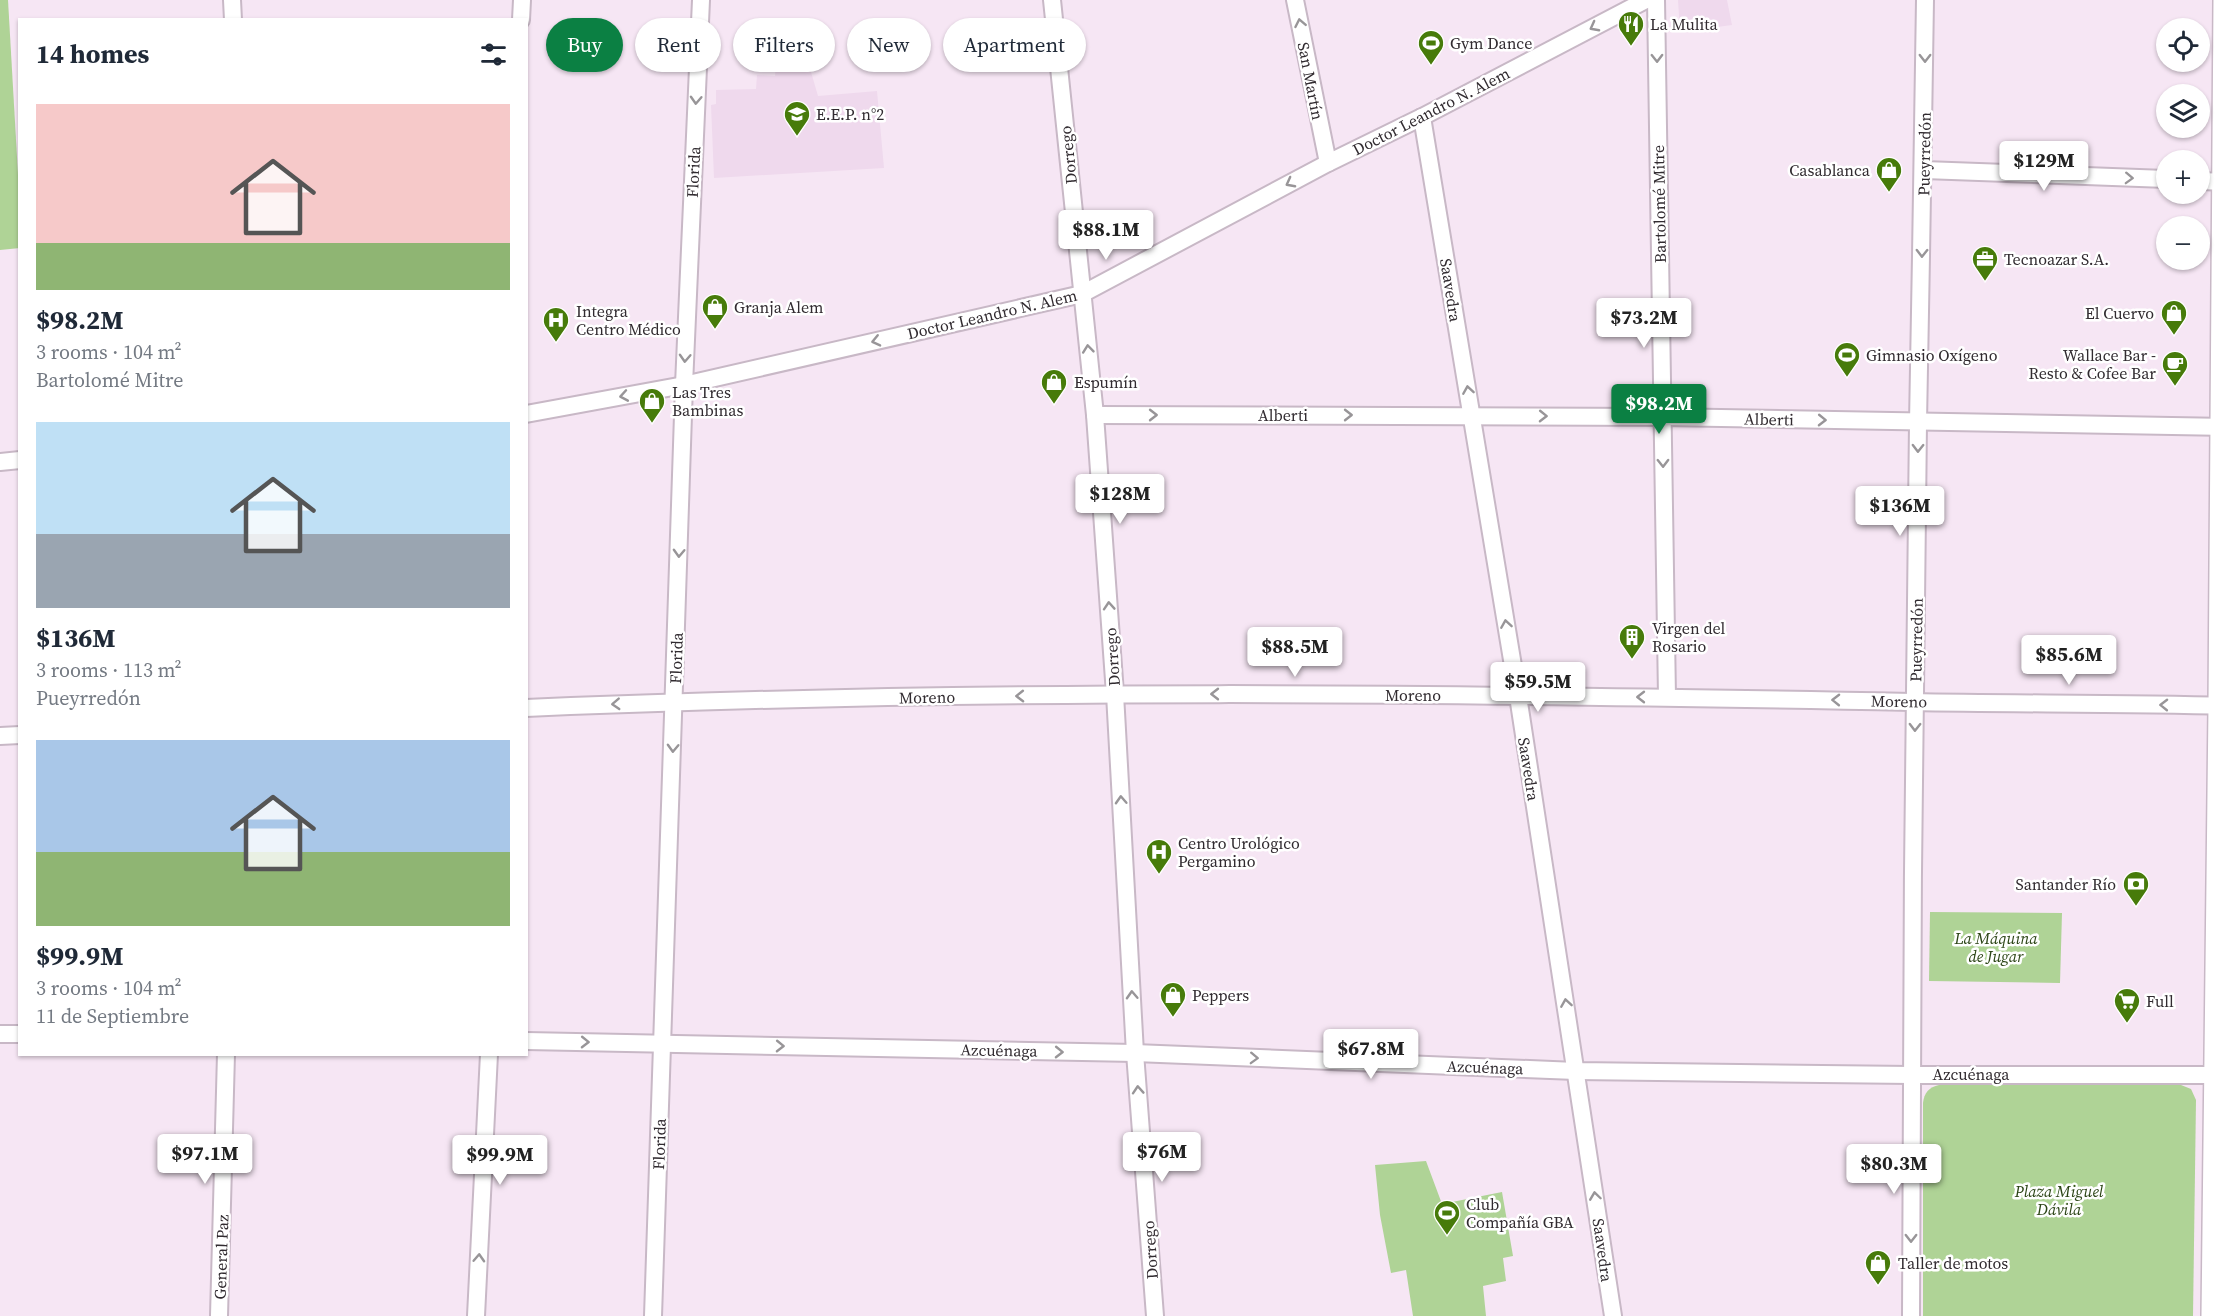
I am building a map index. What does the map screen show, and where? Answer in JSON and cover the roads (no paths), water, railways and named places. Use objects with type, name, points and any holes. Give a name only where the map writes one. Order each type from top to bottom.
[{"type":"main road","points":[[2215,1316],[2222,1074],[2226,427],[2217,181],[2227,0]]},
{"type":"street","points":[[232,0],[233,18]]},
{"type":"street","points":[[521,18],[522,0]]},
{"type":"street","name":"Florida","points":[[654,1316],[684,385],[701,0]]},
{"type":"street","name":"Dorrego","points":[[1052,0],[1095,415],[1155,1316]]},
{"type":"street","name":"San Martín","points":[[1295,0],[1328,163]]},
{"type":"street","name":"Doctor Leandro N. Alem","points":[[528,414],[684,385],[1082,294],[1328,163],[1422,117],[1646,0]]},
{"type":"street","name":"Bartolomé Mitre","points":[[1656,0],[1666,697]]},
{"type":"street","name":"Pueyrredón","points":[[1911,1316],[1911,1074],[1925,0]]},
{"type":"street","name":"Saavedra","points":[[1422,117],[1518,696],[1613,1316]]},
{"type":"street","points":[[1924,170],[2156,180]]},
{"type":"street","name":"Alberti","points":[[1095,415],[1662,417],[2226,427]]},
{"type":"street","points":[[0,462],[18,460]]},
{"type":"street","name":"Moreno","points":[[528,708],[675,702],[1115,694],[1666,697],[2225,706]]},
{"type":"street","points":[[0,736],[18,735]]},
{"type":"street","points":[[0,1034],[18,1034]]},
{"type":"street","name":"Azcuénaga","points":[[528,1041],[1136,1053],[1576,1071],[2222,1074]]},
{"type":"street","name":"General Paz","points":[[219,1316],[226,1056]]},
{"type":"street","points":[[476,1316],[489,1056]]},
{"type":"place","name":"La Mulita","points":[[1631,47]]},
{"type":"place","name":"Gym Dance","points":[[1431,66]]},
{"type":"place","name":"E.E.P. n°2","points":[[797,137]]},
{"type":"place","name":"Casablanca","points":[[1889,193]]},
{"type":"place","name":"Tecnoazar S.A.","points":[[1985,282]]},
{"type":"place","name":"Granja Alem","points":[[715,330]]},
{"type":"place","name":"El Cuervo","points":[[2174,336]]},
{"type":"place","name":"Integra Centro Médico","points":[[556,343]]},
{"type":"place","name":"Gimnasio Oxígeno","points":[[1847,378]]},
{"type":"place","name":"Wallace Bar - Resto & Cofee Bar","points":[[2175,387]]},
{"type":"place","name":"Espumín","points":[[1054,405]]},
{"type":"place","name":"Las Tres Bambinas","points":[[652,424]]},
{"type":"place","name":"Virgen del Rosario","points":[[1632,660]]},
{"type":"place","name":"Centro Urológico Pergamino","points":[[1159,875]]},
{"type":"place","name":"Santander Río","points":[[2136,907]]},
{"type":"place","name":"Peppers","points":[[1173,1018]]},
{"type":"place","name":"Full","points":[[2127,1024]]},
{"type":"place","name":"Club Compañía GBA","points":[[1447,1236]]},
{"type":"place","name":"Taller de motos","points":[[1878,1286]]},
{"type":"park label","name":"La Máquina de Jugar","points":[[1996,947]]},
{"type":"park label","name":"Plaza Miguel Dávila","points":[[2059,1200]]}]
